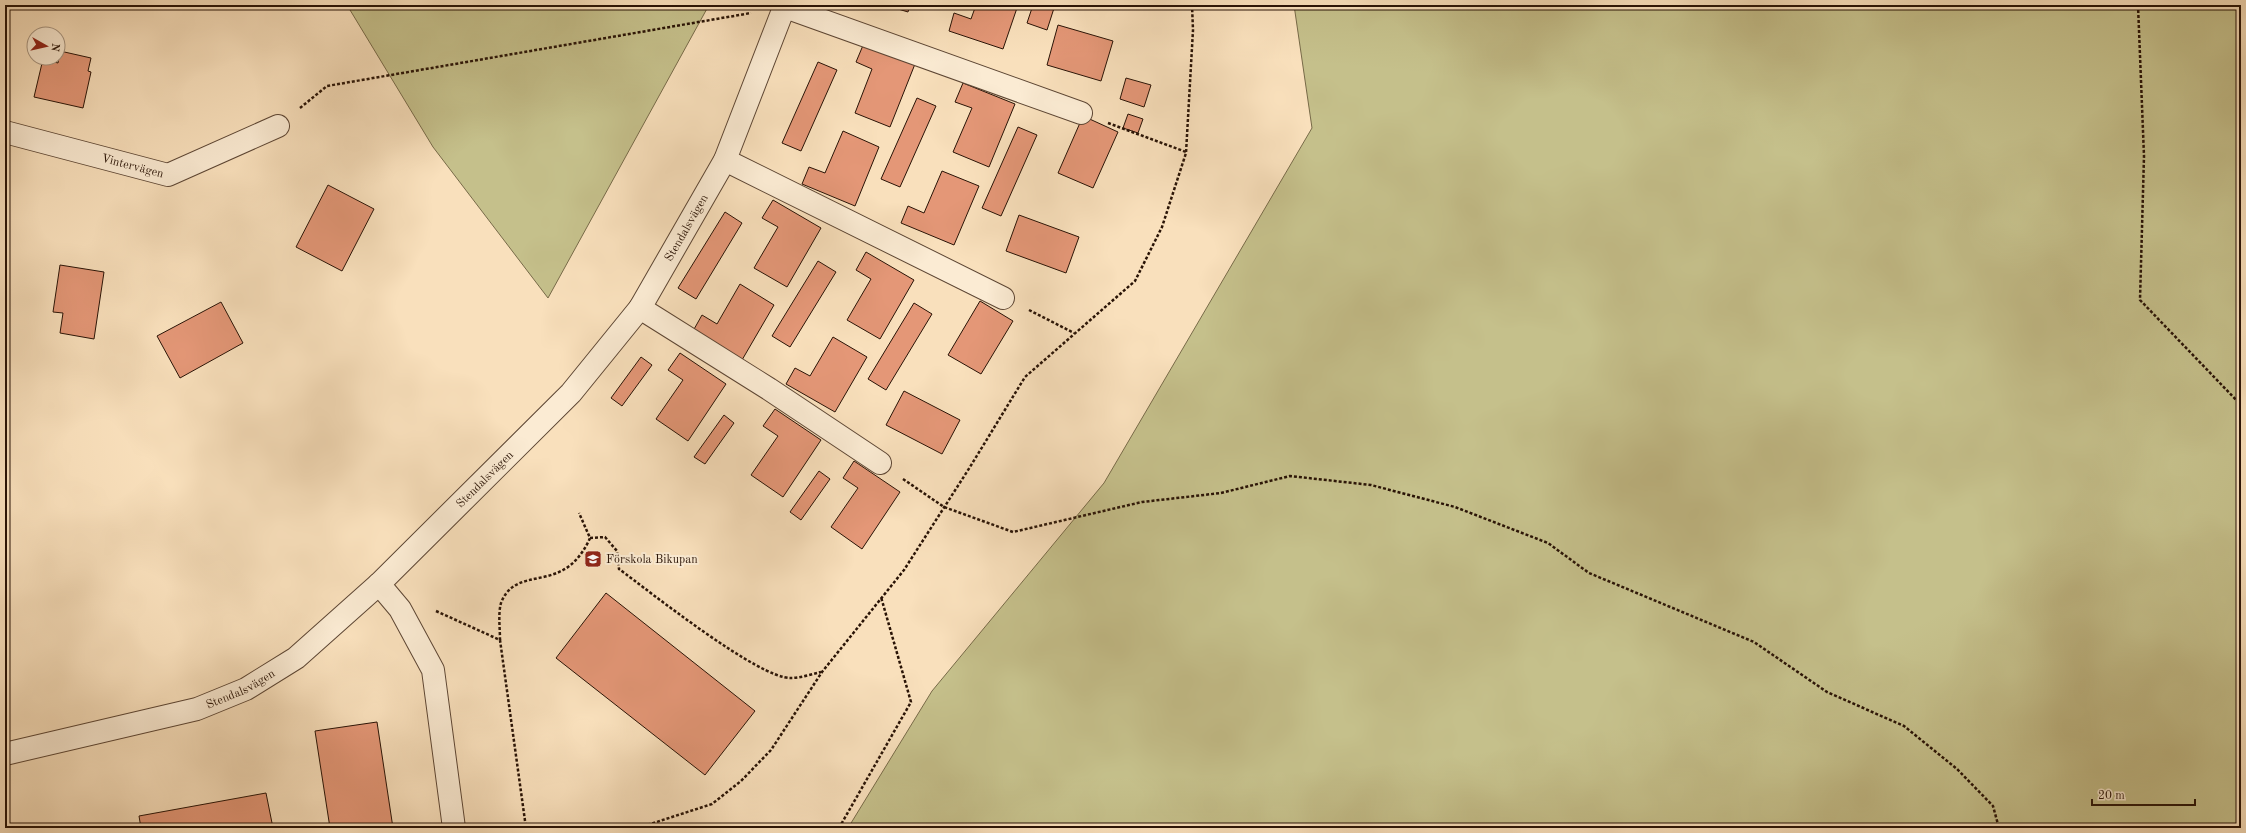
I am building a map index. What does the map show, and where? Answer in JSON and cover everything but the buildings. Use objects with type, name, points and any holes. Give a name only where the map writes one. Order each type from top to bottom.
[{"type":"street","points":[[785,6],[1081,114]]},
{"type":"street","name":"Stendalsvägen","points":[[5,754],[197,709],[246,689],[296,658],[379,584],[571,394],[640,308],[725,160],[785,6]]},
{"type":"street","name":"Vintervägen","points":[[5,132],[168,175],[278,126]]},
{"type":"street","points":[[725,160],[1003,298]]},
{"type":"street","points":[[640,308],[769,389],[880,463]]},
{"type":"street","points":[[379,584],[400,609],[433,670],[454,828]]},
{"type":"path","points":[[638,828],[712,804],[741,781],[771,750],[822,672],[881,596],[904,570],[944,508],[1024,377],[1135,281],[1162,227],[1186,153],[1193,30],[1192,5]]},
{"type":"path","points":[[2138,5],[2144,156],[2140,300],[2241,405]]},
{"type":"path","points":[[278,126],[327,86],[785,6]]},
{"type":"path","points":[[1081,114],[1186,153]]},
{"type":"path","points":[[1003,298],[1074,333]]},
{"type":"path","points":[[880,463],[944,508],[1013,532],[1142,502],[1221,493],[1290,476],[1371,485],[1455,507],[1548,543],[1589,572],[1754,642],[1827,692],[1904,726],[1957,769],[1993,806],[1999,828]]},
{"type":"path","points":[[579,513],[590,538]]},
{"type":"path","points":[[590,538],[605,537],[617,551],[619,569],[683,617],[762,670],[791,679],[822,672]]},
{"type":"path","points":[[526,828],[500,640],[501,605],[509,588],[523,582],[562,571],[571,565],[583,551],[590,538]]},
{"type":"path","points":[[839,828],[911,702],[881,596]]},
{"type":"path","points":[[429,607],[500,640]]},
{"type":"shaded area","points":[[347,5],[709,5],[548,298],[433,147]]},
{"type":"shaded area","points":[[1294,5],[2241,5],[2241,828],[848,828],[932,691],[1104,483],[1312,128]]},
{"type":"place","name":"Förskola Bikupan","points":[[593,559]]}]
